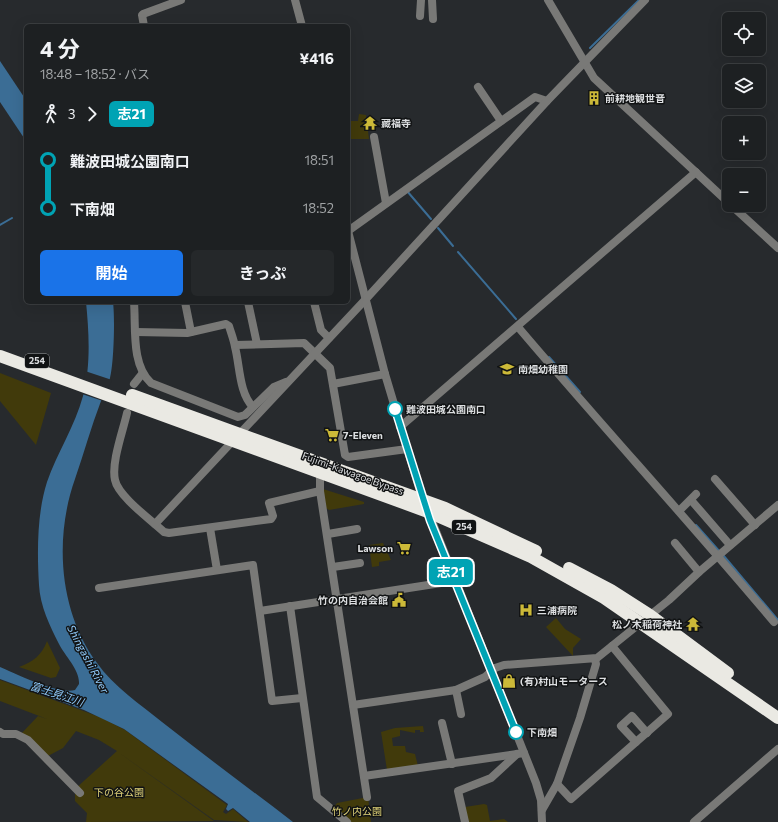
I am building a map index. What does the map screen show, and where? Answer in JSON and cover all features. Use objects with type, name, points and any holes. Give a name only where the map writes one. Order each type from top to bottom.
[{"type":"highway","name":"Fujimi-Kawagoe Bypass","points":[[0,347],[72,378]]},
{"type":"highway","name":"Fujimi-Kawagoe Bypass","points":[[0,356],[72,378],[236,437],[423,500],[469,518],[539,552],[611,590],[645,618],[778,718]]},
{"type":"highway","name":"Fujimi-Kawagoe Bypass","points":[[236,437],[320,474],[428,512],[550,566],[604,598],[645,618],[778,709]]},
{"type":"street","points":[[144,24],[143,14],[180,0]]},
{"type":"street","points":[[295,0],[301,24]]},
{"type":"street","points":[[420,16],[421,0]]},
{"type":"street","points":[[432,0],[433,20]]},
{"type":"street","points":[[548,0],[585,60],[594,78],[722,196]]},
{"type":"street","points":[[156,524],[365,300],[546,101],[645,0]]},
{"type":"street","points":[[478,87],[501,121]]},
{"type":"street","points":[[350,230],[535,97],[546,101]]},
{"type":"street","points":[[374,137],[386,203]]},
{"type":"street","points":[[400,427],[696,172]]},
{"type":"street","points":[[739,212],[778,248]]},
{"type":"street","points":[[350,239],[385,374],[423,500],[454,581],[492,672],[520,754],[539,791],[542,822]]},
{"type":"street","points":[[134,304],[136,355],[142,374],[151,383],[238,417],[245,415],[274,387],[288,382]]},
{"type":"street","points":[[185,304],[191,332]]},
{"type":"street","points":[[248,304],[257,344]]},
{"type":"street","points":[[314,304],[321,330],[329,338]]},
{"type":"street","points":[[136,332],[191,332],[226,324],[229,326],[235,345],[242,383],[248,402],[253,407]]},
{"type":"street","points":[[518,326],[720,555],[774,622]]},
{"type":"street","points":[[235,345],[302,343],[315,352],[330,368],[345,455],[348,457],[407,449]]},
{"type":"street","points":[[134,384],[142,374]]},
{"type":"street","points":[[333,384],[385,374]]},
{"type":"street","points":[[128,413],[115,468],[115,480],[118,487],[125,495],[156,524],[169,533],[271,519],[273,516],[269,503],[320,491]]},
{"type":"street","points":[[320,474],[320,491],[328,534],[367,797]]},
{"type":"street","points":[[715,479],[755,525]]},
{"type":"street","points":[[681,510],[693,497],[730,545]]},
{"type":"street","points":[[353,705],[456,690],[485,677],[504,664],[595,659],[669,600],[699,572],[778,505]]},
{"type":"street","points":[[210,528],[217,570]]},
{"type":"street","points":[[328,534],[357,530]]},
{"type":"street","points":[[675,543],[699,572]]},
{"type":"street","points":[[333,567],[360,563]]},
{"type":"street","points":[[99,588],[254,565],[272,701],[302,698]]},
{"type":"street","points":[[260,611],[454,581]]},
{"type":"street","points":[[290,606],[317,797],[347,822]]},
{"type":"street","points":[[557,784],[571,799],[668,714],[612,646]]},
{"type":"street","points":[[542,810],[557,784],[580,718],[596,664],[595,659]]},
{"type":"street","points":[[456,690],[461,714]]},
{"type":"street","points":[[636,742],[621,726],[632,716],[647,733]]},
{"type":"street","points":[[442,723],[452,764]]},
{"type":"street","points":[[0,732],[3,734],[16,734],[28,740],[80,793]]},
{"type":"street","points":[[694,822],[778,749]]},
{"type":"street","points":[[364,776],[520,754]]},
{"type":"street","points":[[465,822],[458,791],[492,778],[520,754]]},
{"type":"green space","points":[[359,114],[366,115],[366,120],[364,120],[364,130],[368,131],[369,139],[350,139],[350,116],[351,121],[358,121]]},
{"type":"green space","points":[[0,373],[51,393],[36,445],[0,401]]},
{"type":"green space","points":[[323,489],[364,502],[364,504],[329,510],[326,508]]},
{"type":"green space","points":[[383,543],[391,560],[379,562],[379,566],[372,567],[369,545]]},
{"type":"green space","points":[[556,618],[565,629],[581,639],[573,648],[573,656],[546,627]]},
{"type":"green space","points":[[47,641],[60,668],[56,677],[51,678],[19,667],[29,663],[40,654]]},
{"type":"green space","name":"下の谷公園","points":[[0,680],[102,718],[125,730],[227,805],[223,812],[226,814],[233,809],[248,822],[214,820],[118,752],[214,821],[86,822],[87,813],[75,801],[75,789],[117,751],[99,740],[76,731],[63,748],[48,756],[21,734],[38,716],[47,719],[0,701]]},
{"type":"green space","points":[[423,726],[424,732],[415,730],[415,733],[400,730],[400,736],[392,738],[393,746],[405,746],[406,752],[415,754],[418,766],[387,770],[381,732],[395,728]]},
{"type":"green space","name":"竹ノ内公園","points":[[368,797],[371,822],[345,822],[331,811],[337,803]]},
{"type":"green space","points":[[484,804],[487,805],[490,821],[504,819],[508,822],[467,822],[465,807]]},
{"type":"water","points":[[0,61],[24,97],[24,138],[0,102]]},
{"type":"water","points":[[86,304],[113,304],[114,340],[110,378],[94,420],[75,479],[68,502],[64,525],[64,574],[68,598],[84,643],[97,663],[111,680],[136,702],[293,822],[250,822],[233,808],[228,811],[226,809],[228,804],[124,729],[84,710],[0,679],[0,667],[27,679],[59,690],[75,690],[79,684],[79,679],[72,663],[59,644],[43,608],[39,585],[38,546],[41,507],[47,482],[80,407],[86,385],[89,349]]},
{"type":"pier","points":[[85,371],[112,380],[103,401],[82,394]]},
{"type":"waterway","points":[[590,48],[639,0]]},
{"type":"waterway","points":[[407,191],[431,219]]},
{"type":"waterway","points":[[0,225],[12,218]]},
{"type":"waterway","points":[[438,228],[453,246]]},
{"type":"waterway","points":[[458,252],[516,319]]},
{"type":"waterway","points":[[549,357],[580,392]]},
{"type":"waterway","points":[[696,525],[720,552]]},
{"type":"waterway","points":[[723,555],[778,620]]},
{"type":"bus line","name":"志21","points":[[395,409],[430,520],[516,732]]},
{"type":"place","name":"前耕地観世音","points":[[594,98]]},
{"type":"place","name":"藏福寺","points":[[370,123]]},
{"type":"place","name":"南畑幼稚園","points":[[507,369]]},
{"type":"place","name":"難波田城公園南口","points":[[395,409]]},
{"type":"place","name":"7-Eleven","points":[[332,435]]},
{"type":"place","name":"Lawson","points":[[404,548]]},
{"type":"place","name":"竹の内自治会館","points":[[399,600]]},
{"type":"place","name":"三浦病院","points":[[526,610]]},
{"type":"place","name":"松ノ木稲荷神社","points":[[693,624]]},
{"type":"place","name":"(有)村山モータース","points":[[509,681]]},
{"type":"place","name":"下南畑","points":[[516,732]]},
{"type":"water label","name":"Shingashi River","points":[[88,659]]},
{"type":"water label","name":"富士見江川","points":[[57,694]]}]
